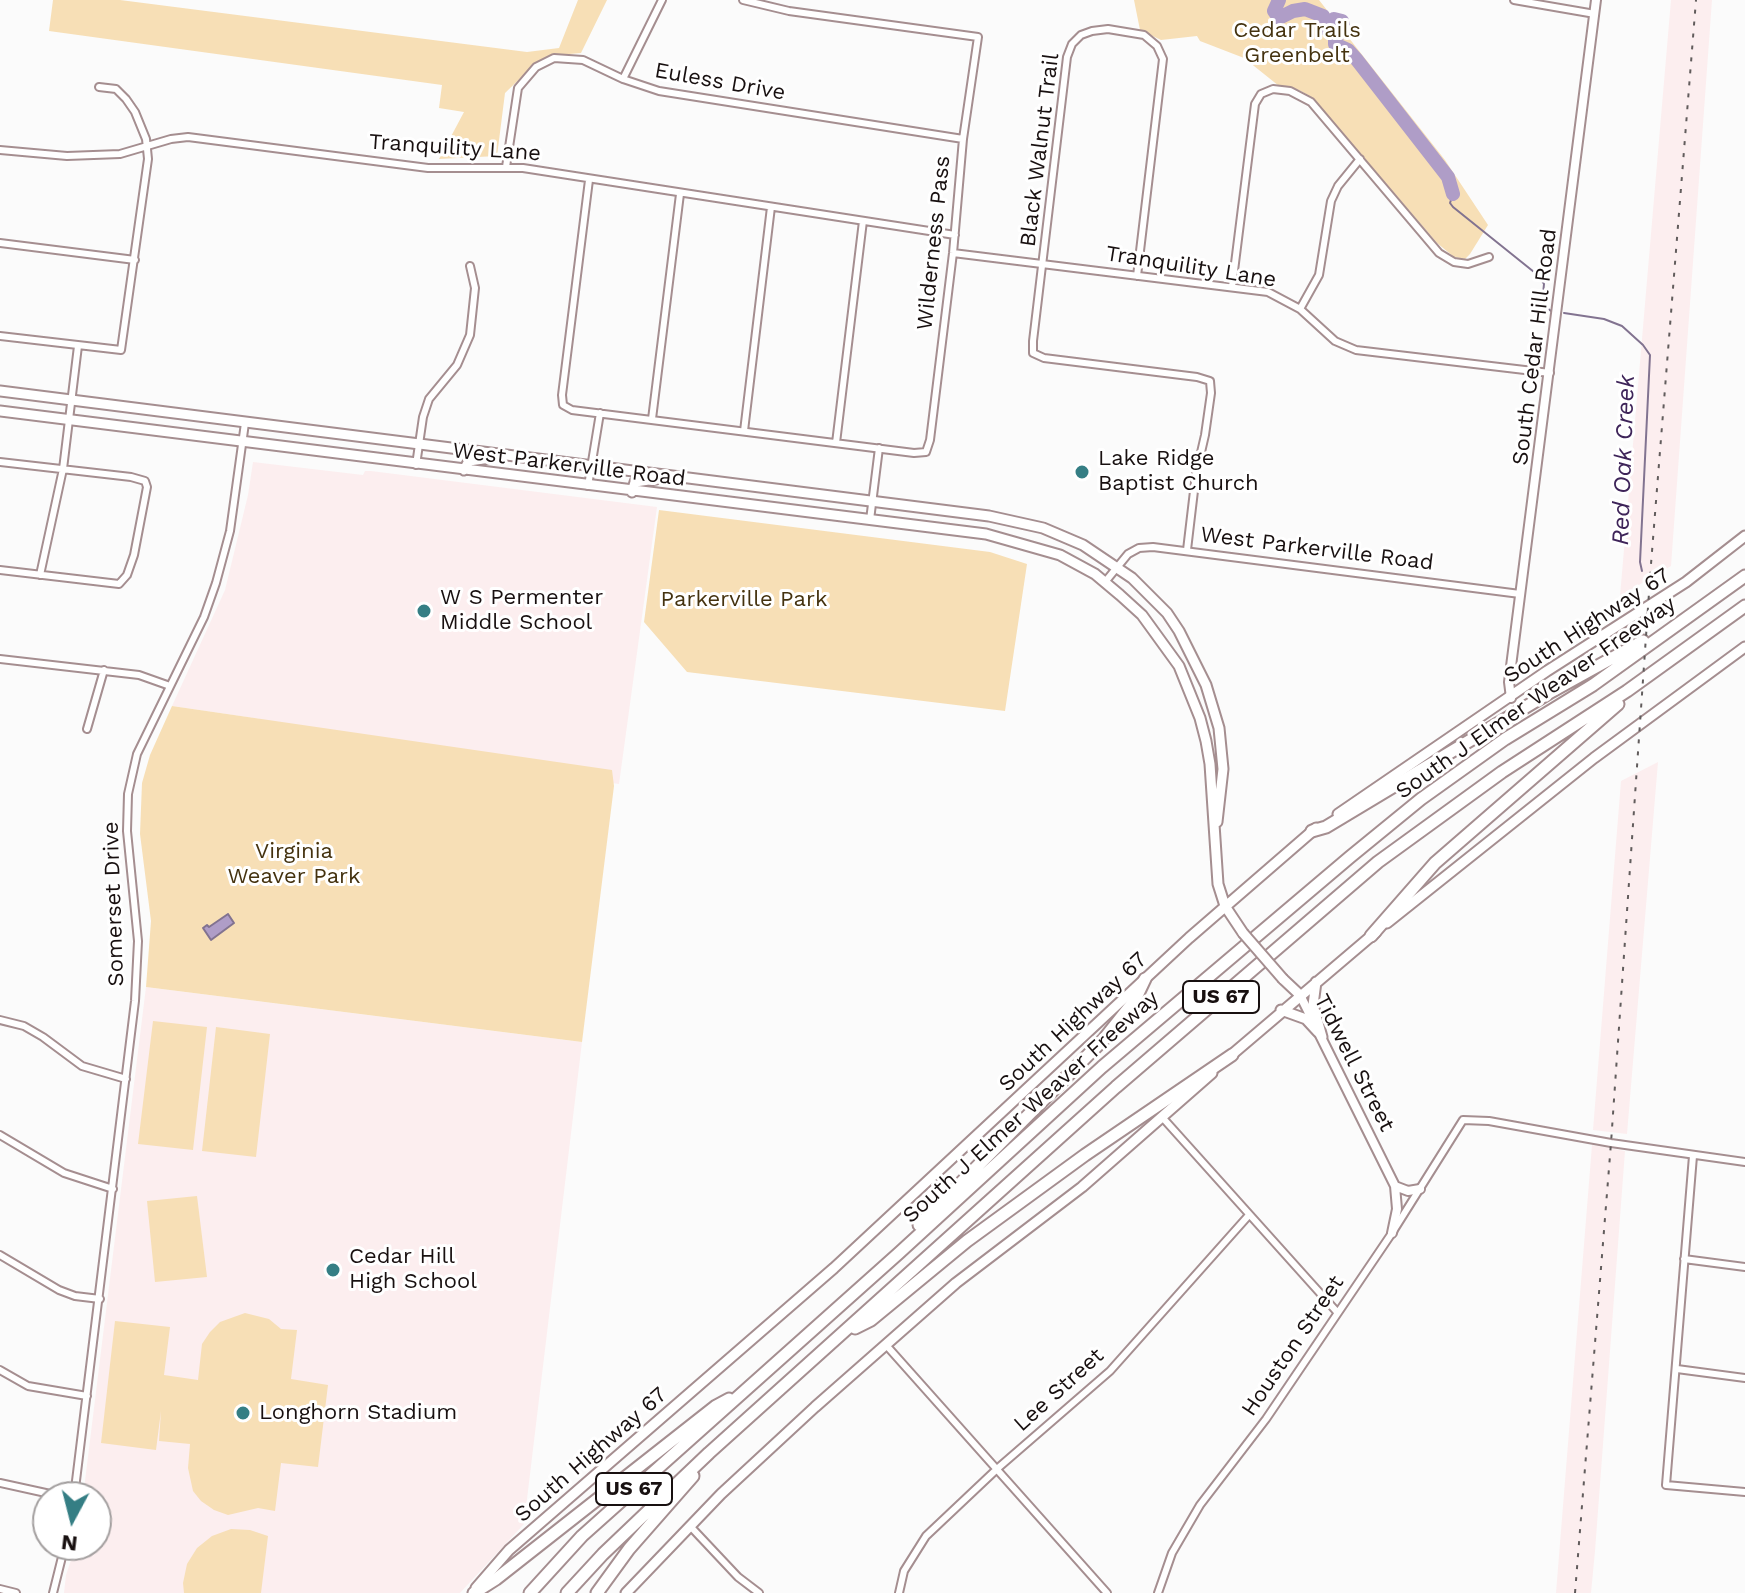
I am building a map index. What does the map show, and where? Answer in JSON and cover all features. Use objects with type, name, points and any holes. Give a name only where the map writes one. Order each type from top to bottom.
[{"type":"highway","name":"South J Elmer Weaver Freeway","points":[[530,1593],[582,1536],[1102,1067],[1361,847],[1421,799],[1505,739],[1593,685],[1745,576]]},
{"type":"highway","name":"South J Elmer Weaver Freeway","points":[[567,1593],[709,1453],[1116,1087],[1378,862],[1502,772],[1627,691],[1745,606]]},
{"type":"highway","points":[[1312,831],[1326,827],[1549,693],[1673,628]]},
{"type":"highway","points":[[1371,936],[1435,863],[1616,706],[1627,691]]},
{"type":"highway","points":[[899,1253],[911,1233],[974,1166],[1104,1039],[1135,1000],[1145,979]]},
{"type":"highway","points":[[841,1336],[871,1320],[956,1249],[1085,1155],[1232,1055]]},
{"type":"highway","points":[[473,1593],[496,1579],[716,1406],[744,1392]]},
{"type":"highway","points":[[597,1593],[629,1549],[685,1486],[709,1453]]},
{"type":"main road","name":"West Parkerville Road","points":[[0,391],[1015,520],[1062,536],[1116,566]]},
{"type":"main road","name":"West Parkerville Road","points":[[0,411],[986,534],[1060,555],[1105,582]]},
{"type":"main road","points":[[464,470],[469,461],[480,458],[537,459]]},
{"type":"main road","points":[[632,492],[635,482],[646,479],[699,479]]},
{"type":"main road","points":[[986,534],[989,516]]},
{"type":"main road","name":"South Highway 67","points":[[473,1593],[509,1550],[834,1268],[1145,979],[1312,831],[1547,671],[1686,582],[1745,536]]},
{"type":"main road","name":"Tidwell Street","points":[[1116,566],[1149,593],[1167,613],[1206,685],[1219,728],[1223,769],[1215,837]]},
{"type":"main road","name":"Tidwell Street","points":[[1105,582],[1142,615],[1179,666],[1200,718],[1210,764],[1218,884],[1225,906],[1243,933],[1300,995]]},
{"type":"main road","points":[[626,1593],[754,1463],[994,1252],[1082,1187],[1281,1010],[1371,936],[1558,786],[1745,647]]},
{"type":"main road","points":[[1317,981],[1313,1005],[1322,1037]]},
{"type":"main road","points":[[1281,1010],[1306,1019],[1322,1037]]},
{"type":"street","points":[[623,79],[662,0]]},
{"type":"street","name":"Wilderness Pass","points":[[743,0],[789,11],[978,37],[963,139],[955,235],[930,440],[926,452],[879,448]]},
{"type":"street","points":[[1514,0],[1595,14]]},
{"type":"street","name":"South Cedar Hill Road","points":[[1511,698],[1509,682],[1596,0]]},
{"type":"street","name":"Black Walnut Trail","points":[[1137,276],[1163,59],[1157,46],[1144,35],[1108,29],[1081,35],[1072,44],[1067,57],[1033,353],[1044,358],[1210,381],[1187,550]]},
{"type":"street","name":"Euless Drive","points":[[506,167],[518,88],[536,67],[554,58],[570,57],[659,91],[963,139]]},
{"type":"street","points":[[0,336],[121,350],[148,159],[147,146],[141,125],[126,99],[116,89],[99,87]]},
{"type":"street","points":[[1232,287],[1255,104],[1261,94],[1273,89],[1303,96],[1311,102],[1439,253],[1454,262],[1468,264],[1489,257]]},
{"type":"street","name":"Tranquility Lane","points":[[0,150],[67,156],[120,154],[188,137],[443,169],[506,167],[955,235]]},
{"type":"street","points":[[1300,309],[1319,275],[1331,201],[1338,186],[1360,159]]},
{"type":"street","points":[[589,180],[563,405],[572,410],[879,448],[870,520]]},
{"type":"street","points":[[652,419],[680,194]]},
{"type":"street","points":[[744,431],[771,207]]},
{"type":"street","points":[[836,443],[863,221]]},
{"type":"street","points":[[0,243],[135,260]]},
{"type":"street","name":"Tranquility Lane","points":[[953,253],[1268,292],[1300,309],[1335,341],[1356,350],[1550,373]]},
{"type":"street","points":[[416,465],[429,399],[457,365],[470,335],[475,288],[470,266]]},
{"type":"street","points":[[40,575],[63,469],[78,346]]},
{"type":"street","points":[[588,486],[600,413]]},
{"type":"street","name":"Somerset Drive","points":[[76,1481],[135,1001],[138,941],[127,831],[128,794],[137,754],[204,617],[216,583],[230,531],[245,423]]},
{"type":"street","points":[[0,462],[145,481],[147,487],[141,530],[127,575],[119,584],[0,570]]},
{"type":"street","name":"West Parkerville Road","points":[[1105,582],[1128,554],[1139,548],[1187,550],[1520,594]]},
{"type":"street","points":[[0,659],[139,675],[170,686]]},
{"type":"street","points":[[87,729],[104,670]]},
{"type":"street","name":"Tidwell Street","points":[[1300,995],[1395,1186],[1397,1209],[1392,1233]]},
{"type":"street","points":[[0,1020],[24,1026],[82,1066],[126,1079]]},
{"type":"street","points":[[1162,1117],[1337,1312]]},
{"type":"street","name":"Houston Street","points":[[1158,1593],[1172,1553],[1200,1505],[1266,1419],[1392,1233],[1463,1120],[1536,1128],[1693,1156]]},
{"type":"street","points":[[0,1135],[64,1173],[113,1189]]},
{"type":"street","points":[[1745,1162],[1693,1156],[1666,1485],[1745,1492]]},
{"type":"street","points":[[1395,1186],[1408,1191],[1420,1189]]},
{"type":"street","name":"Lee Street","points":[[899,1593],[906,1566],[926,1536],[998,1468],[1110,1371],[1249,1215]]},
{"type":"street","points":[[0,1255],[59,1290],[75,1296],[100,1299]]},
{"type":"street","points":[[1684,1259],[1745,1267]]},
{"type":"street","points":[[886,1345],[1107,1593]]},
{"type":"street","points":[[1677,1369],[1745,1378]]},
{"type":"street","points":[[0,1370],[28,1386],[87,1396]]},
{"type":"street","points":[[0,1483],[32,1490]]},
{"type":"street","points":[[690,1526],[738,1577],[759,1593]]},
{"type":"street","points":[[53,1593],[61,1561]]},
{"type":"street","points":[[0,1589],[16,1593]]},
{"type":"shaded area","points":[[1671,0],[1712,0],[1671,566],[1620,596]]},
{"type":"shaded area","name":"W S Permenter Middle School","points":[[253,462],[363,475],[365,471],[371,471],[657,507],[619,784],[259,733],[260,719],[172,706],[225,590]]},
{"type":"shaded area","points":[[1658,762],[1627,1134],[1593,1130],[1621,781]]},
{"type":"shaded area","points":[[228,914],[234,923],[211,940],[203,928]]},
{"type":"shaded area","name":"Cedar Hill High School","points":[[146,987],[582,1042],[524,1524],[460,1593],[64,1593],[71,1561],[112,1561],[112,1481],[85,1481]]},
{"type":"shaded area","points":[[1592,1145],[1625,1151],[1595,1551],[1591,1593],[1556,1593]]},
{"type":"green space","points":[[53,0],[120,0],[527,52],[559,48],[578,0],[607,0],[581,53],[558,55],[533,66],[505,93],[497,156],[439,159],[464,112],[439,108],[442,85],[49,31]]},
{"type":"green space","name":"Cedar Trails Greenbelt","points":[[1134,0],[1319,0],[1445,160],[1488,225],[1470,254],[1465,259],[1454,257],[1437,243],[1313,98],[1299,90],[1279,86],[1244,58],[1200,41],[1197,36],[1161,40],[1140,30]]},
{"type":"green space","name":"Parkerville Park","points":[[659,510],[990,552],[1027,564],[1005,711],[687,672],[644,622]]},
{"type":"green space","name":"Virginia Weaver Park","points":[[172,706],[612,770],[614,786],[582,1042],[146,987],[151,921],[140,834],[142,783],[150,755]]},
{"type":"green space","points":[[153,1021],[207,1027],[193,1150],[138,1144]]},
{"type":"green space","points":[[216,1027],[270,1034],[256,1157],[202,1151]]},
{"type":"green space","points":[[197,1196],[207,1277],[155,1282],[147,1201]]},
{"type":"green space","name":"Longhorn Stadium","points":[[245,1313],[269,1319],[281,1329],[297,1330],[291,1379],[328,1385],[318,1467],[281,1463],[275,1511],[258,1508],[228,1515],[214,1510],[193,1491],[188,1468],[190,1444],[159,1441],[161,1411],[156,1450],[101,1443],[115,1321],[170,1327],[164,1375],[198,1380],[202,1344],[210,1332],[220,1322]]},
{"type":"green space","points":[[231,1529],[250,1530],[268,1536],[261,1593],[184,1593],[187,1564],[197,1548],[212,1536]]},
{"type":"waterway","name":"Red Oak Creek","points":[[1279,0],[1274,11],[1279,18],[1305,9],[1323,16],[1323,28],[1334,19],[1342,21],[1343,26],[1335,44],[1348,50],[1357,60],[1448,177],[1453,194]]},
{"type":"waterway","name":"Red Oak Creek","points":[[1453,194],[1450,203],[1453,207],[1539,276],[1544,284],[1542,304],[1551,311]]},
{"type":"waterway","name":"Red Oak Creek","points":[[1564,313],[1604,319],[1622,326],[1650,355],[1642,571]]},
{"type":"railway","points":[[1575,1593],[1696,0]]},
{"type":"place","name":"Lake Ridge Baptist Church","points":[[1082,472]]},
{"type":"place","name":"W S Permenter Middle School","points":[[424,611]]},
{"type":"place","name":"Cedar Hill High School","points":[[333,1270]]},
{"type":"place","name":"Longhorn Stadium","points":[[243,1413]]}]
